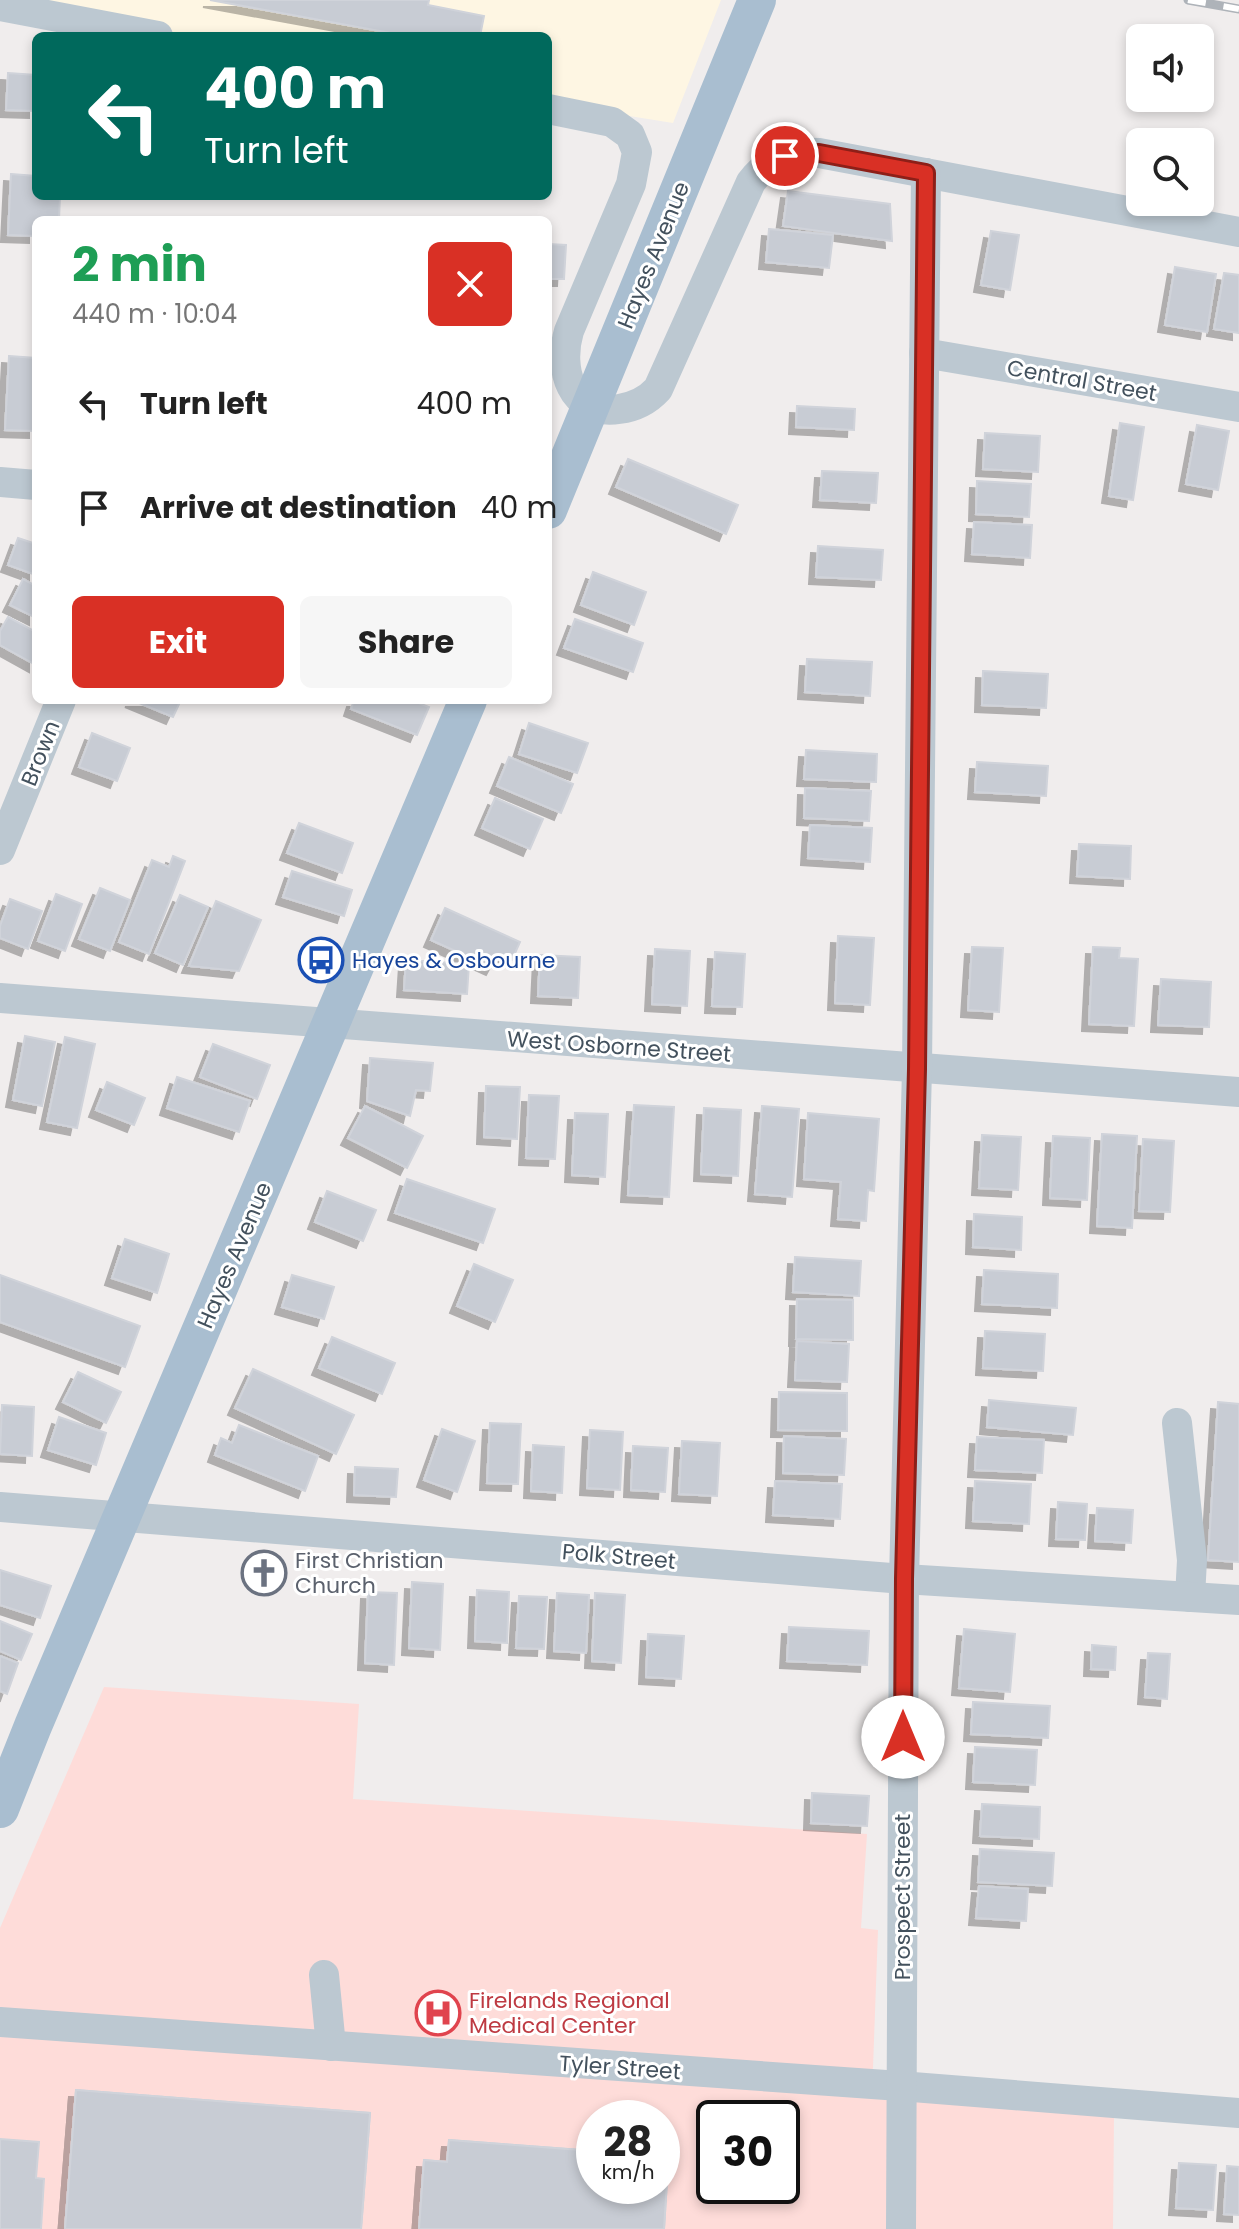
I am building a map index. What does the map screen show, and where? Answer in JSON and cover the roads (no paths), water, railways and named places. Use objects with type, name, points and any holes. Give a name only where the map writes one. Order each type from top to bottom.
[{"type":"main road","name":"Hayes Avenue","points":[[552,501],[757,0]]},
{"type":"main road","name":"Hayes Avenue","points":[[0,1809],[466,704]]},
{"type":"street","points":[[0,6],[137,32]]},
{"type":"street","points":[[552,110],[612,122],[630,135],[637,152],[631,184],[565,344],[564,363],[570,385],[592,407],[609,410],[627,408],[644,401],[658,389],[751,182],[765,166],[785,156],[807,152],[1239,232]]},
{"type":"street","name":"Prospect Street","points":[[901,2229],[904,1579],[917,1069],[926,173]]},
{"type":"street","name":"Central Street","points":[[924,353],[1239,407]]},
{"type":"street","points":[[0,482],[32,485]]},
{"type":"street","name":"Brown","points":[[0,850],[59,704]]},
{"type":"street","name":"West Osborne Street","points":[[0,998],[1239,1092]]},
{"type":"street","points":[[1177,1423],[1192,1560],[1190,1597]]},
{"type":"street","name":"Polk Street","points":[[0,1507],[904,1579],[1239,1600]]},
{"type":"street","points":[[324,1975],[331,2046]]},
{"type":"street","name":"Tyler Street","points":[[0,2022],[1239,2113]]},
{"type":"railway","points":[[1188,0],[1239,9]]},
{"type":"place","name":"Hayes & Osbourne","points":[[321,960]]},
{"type":"place","name":"First Christian Church","points":[[264,1573]]},
{"type":"place","name":"Firelands Regional Medical Center","points":[[438,2013]]}]
